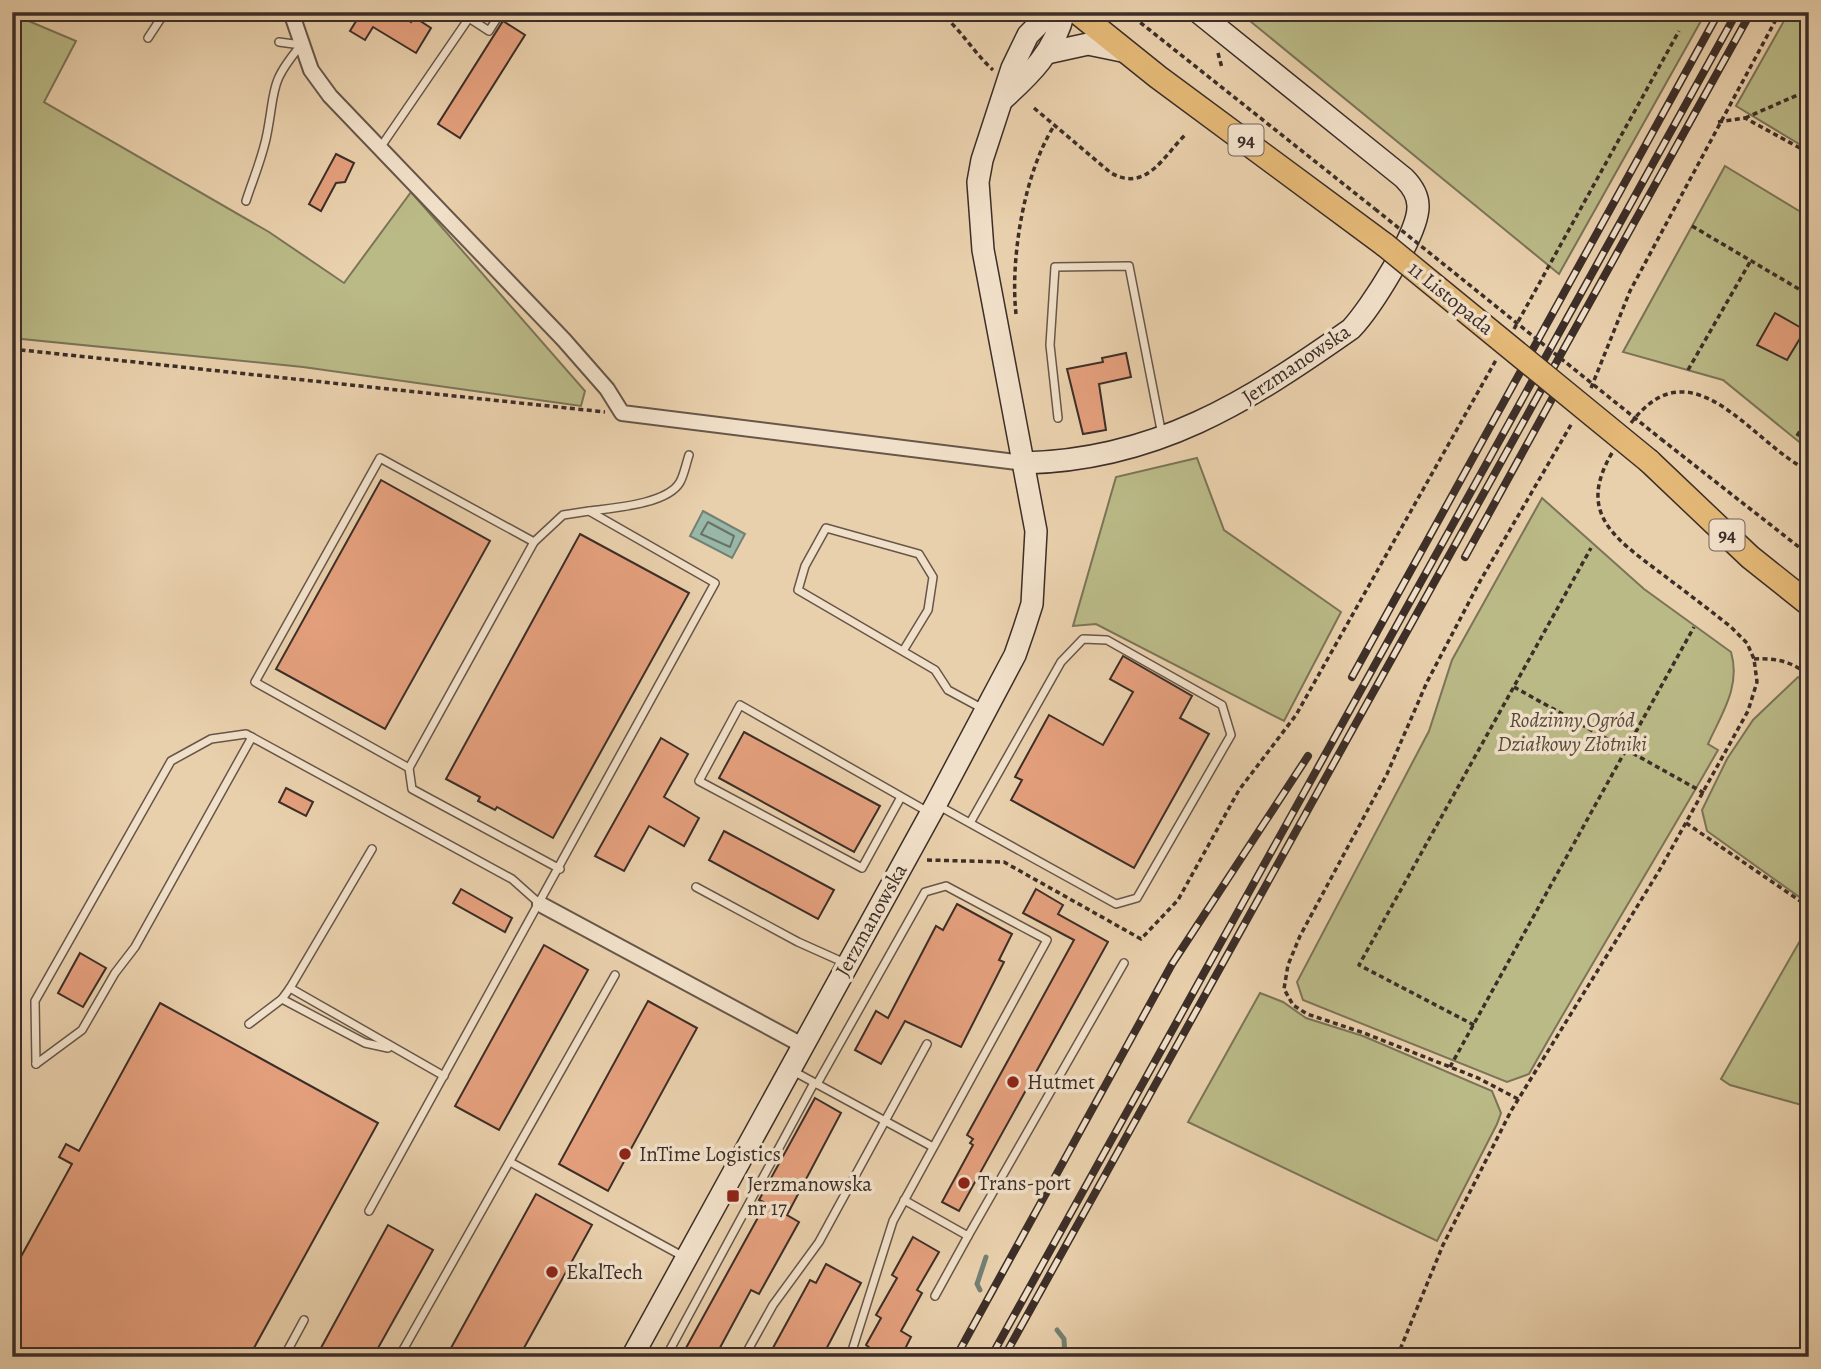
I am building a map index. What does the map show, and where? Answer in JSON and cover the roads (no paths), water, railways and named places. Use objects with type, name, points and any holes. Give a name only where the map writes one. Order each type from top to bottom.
[{"type":"main road","name":"11 Listopada","points":[[1077,12],[1127,53],[1370,219],[1649,461],[1750,557],[1809,604]]},
{"type":"street","points":[[291,12],[301,45],[319,82],[564,340],[607,389],[622,414],[1024,463]]},
{"type":"street","name":"Jerzmanowska","points":[[1028,12],[1028,35]]},
{"type":"street","name":"Jerzmanowska","points":[[632,1357],[1015,655],[1032,604],[1036,531],[982,250],[978,211],[982,160],[1000,102],[1028,35],[1051,12]]},
{"type":"street","points":[[1000,102],[1027,78],[1047,53],[1064,12]]},
{"type":"street","name":"Jerzmanowska","points":[[1024,463],[1110,452],[1162,439],[1242,402],[1351,329],[1381,288],[1418,214],[1414,191],[1404,178],[1198,12]]},
{"type":"street","points":[[1047,53],[1088,44],[1127,53]]},
{"type":"street","points":[[540,904],[802,1045]]},
{"type":"lane","points":[[148,38],[165,12]]},
{"type":"lane","points":[[380,148],[468,18],[489,32],[501,12]]},
{"type":"lane","points":[[246,201],[267,136],[273,85],[301,45],[279,42]]},
{"type":"lane","points":[[1058,418],[1050,345],[1055,267],[1129,266],[1162,439]]},
{"type":"lane","points":[[560,869],[412,789],[409,768],[534,542],[563,515],[635,505],[671,491],[680,484],[688,455]]},
{"type":"lane","points":[[409,768],[255,682],[380,457],[534,542]]},
{"type":"lane","points":[[369,1211],[560,869],[715,583],[589,511]]},
{"type":"lane","points":[[903,652],[928,610],[933,577],[919,554],[826,528],[805,566],[798,590],[903,652],[935,670],[948,690],[985,710]]},
{"type":"lane","points":[[901,797],[862,868],[699,781],[740,705],[901,797],[970,822],[1116,904],[1137,898],[1231,735],[1222,705],[1107,640],[1083,639],[1076,642],[1061,662],[970,822]]},
{"type":"lane","points":[[252,737],[135,947],[115,973],[82,1030],[36,1064],[35,1001],[171,761],[211,739],[246,734],[252,737],[512,879],[540,904]]},
{"type":"lane","points":[[249,1024],[282,999],[290,988],[372,849]]},
{"type":"lane","points":[[666,1357],[925,892],[946,886],[1047,940],[894,1221],[850,1357]]},
{"type":"lane","points":[[696,887],[798,942],[846,964]]},
{"type":"lane","points":[[935,1297],[1124,963]]},
{"type":"lane","points":[[398,1357],[615,975]]},
{"type":"lane","points":[[290,988],[444,1076]]},
{"type":"lane","points":[[282,999],[365,1043],[397,1050]]},
{"type":"lane","points":[[744,1357],[773,1305],[820,1242],[883,1121],[927,1044]]},
{"type":"lane","points":[[789,1069],[933,1147]]},
{"type":"lane","points":[[510,1162],[686,1258]]},
{"type":"lane","points":[[904,1200],[968,1236]]},
{"type":"lane","points":[[284,1357],[304,1320]]},
{"type":"water","points":[[703,511],[745,534],[732,558],[690,536]]},
{"type":"waterway","points":[[980,1290],[977,1284],[986,1257]]},
{"type":"waterway","points":[[1057,1330],[1064,1339],[1065,1357]]},
{"type":"railway","points":[[1352,677],[1719,12]]},
{"type":"railway","points":[[991,1357],[1737,12]]},
{"type":"railway","points":[[1004,1357],[1751,12]]},
{"type":"railway","points":[[1465,557],[1553,397]]},
{"type":"railway","points":[[956,1357],[1172,964],[1308,756]]},
{"type":"place","name":"Hutmet","points":[[1013,1082]]},
{"type":"place","name":"InTime Logistics","points":[[625,1154]]},
{"type":"place","name":"Trans-port","points":[[964,1183]]},
{"type":"place","name":"Jerzmanowska nr 17","points":[[733,1196]]},
{"type":"place","name":"EkalTech","points":[[552,1272]]},
{"type":"park label","name":"Rodzinny Ogród Działkowy Złotniki","points":[[1572,732]]}]
